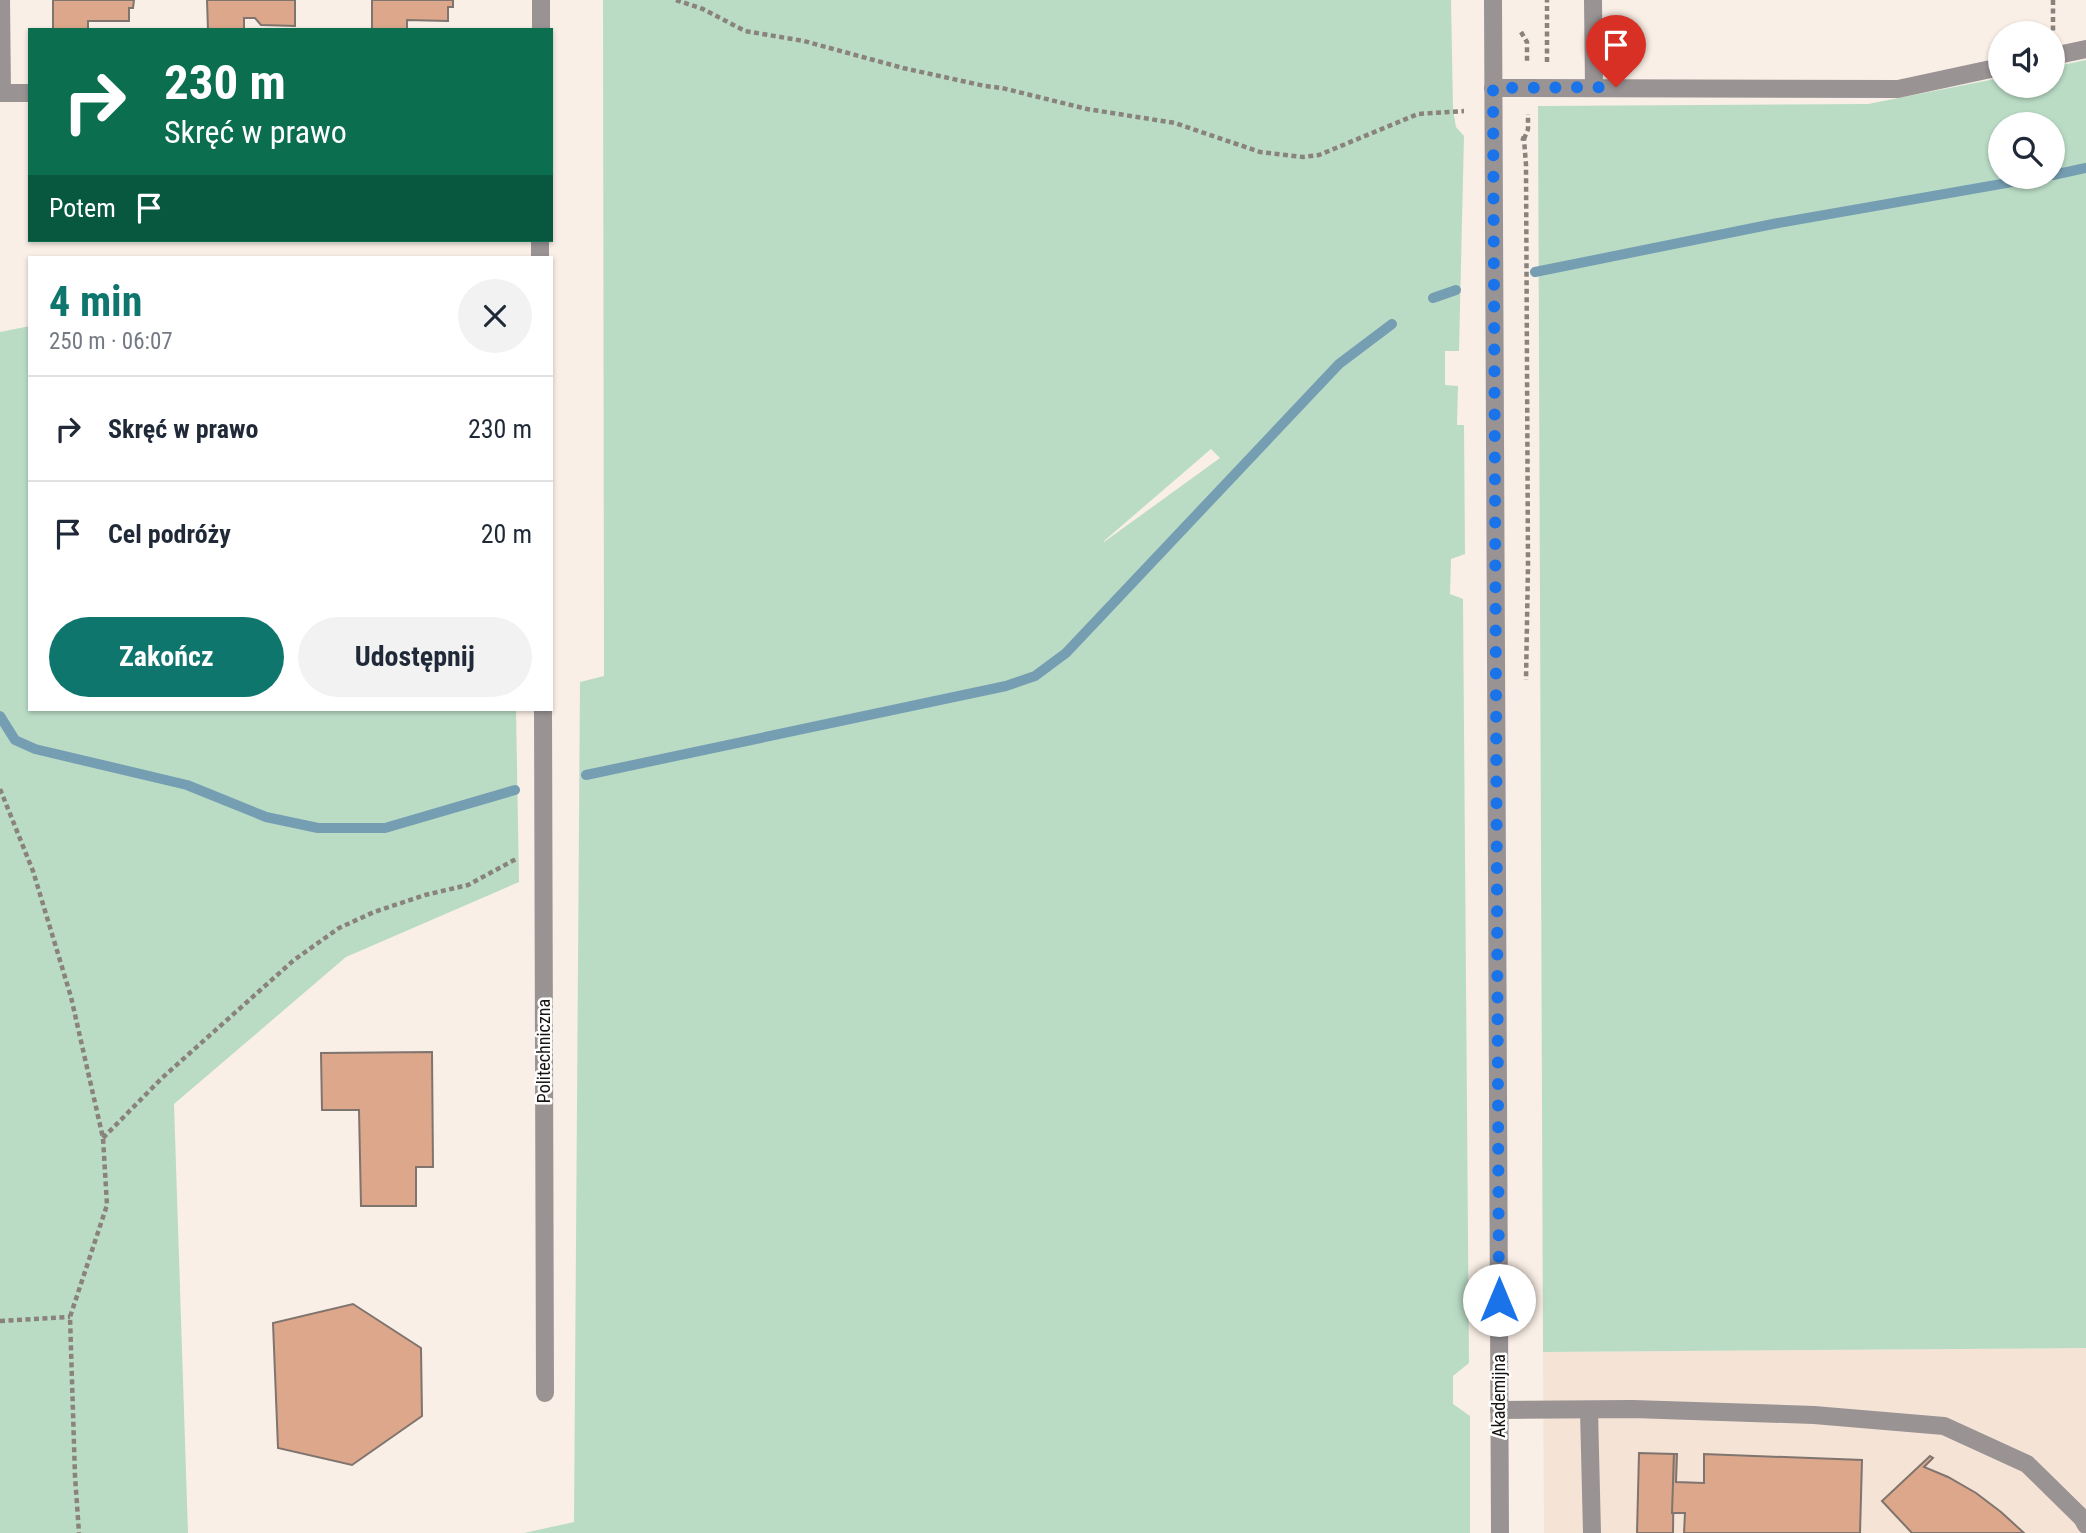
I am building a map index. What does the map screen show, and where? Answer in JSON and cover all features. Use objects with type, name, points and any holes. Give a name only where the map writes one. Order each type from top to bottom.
[{"type":"street","points":[[1,0],[2,93],[28,93]]},
{"type":"street","points":[[541,0],[541,28]]},
{"type":"street","name":"Akademijna","points":[[1493,0],[1500,1533]]},
{"type":"street","points":[[1593,0],[1594,87]]},
{"type":"street","points":[[2065,53],[2086,49]]},
{"type":"street","points":[[1493,88],[1898,89],[1988,70]]},
{"type":"street","name":"Politechniczna","points":[[543,711],[545,1393]]},
{"type":"street","points":[[1499,1410],[1633,1409],[1814,1415],[1944,1426],[2027,1464],[2086,1525]]},
{"type":"street","points":[[1590,1410],[1592,1533]]},
{"type":"path","points":[[676,0],[703,9],[746,31],[804,41],[903,68],[1087,109],[1175,123],[1260,152],[1311,157],[1418,114],[1464,111]]},
{"type":"path","points":[[1547,0],[1547,88]]},
{"type":"path","points":[[0,789],[33,871],[67,984],[103,1138],[107,1205],[70,1317],[79,1533]]},
{"type":"path","points":[[103,1138],[162,1078],[294,960],[339,928],[374,912],[425,895],[468,885],[528,852],[544,837]]},
{"type":"path","points":[[0,1321],[70,1317]]},
{"type":"shaded area","points":[[2086,1348],[2086,1533],[1544,1533],[1543,1352]]},
{"type":"green space","points":[[603,0],[1451,0],[1453,109],[1456,127],[1464,136],[1459,351],[1445,351],[1445,385],[1458,386],[1457,425],[1464,425],[1465,554],[1451,559],[1450,594],[1463,599],[1469,1363],[1453,1376],[1453,1404],[1470,1416],[1470,1533],[524,1533],[574,1522],[580,682],[604,676]],"holes":[[[1211,449],[1220,458],[1104,542]]]},
{"type":"green space","points":[[2086,60],[2086,1348],[1543,1352],[1538,106],[1868,104],[1988,80],[1988,98],[2065,98],[2065,64]]},
{"type":"green space","points":[[28,326],[28,711],[516,711],[519,882],[346,957],[174,1104],[188,1533],[0,1533],[0,332]]},
{"type":"building","points":[[53,0],[134,0],[133,8],[129,8],[129,21],[88,21],[88,28],[53,28]]},
{"type":"building","points":[[207,0],[295,0],[295,26],[261,25],[255,18],[244,18],[244,28],[208,28]]},
{"type":"building","points":[[372,0],[453,0],[453,7],[448,7],[448,21],[407,20],[407,28],[372,28]]},
{"type":"building","points":[[432,1052],[433,1167],[416,1167],[416,1206],[361,1206],[359,1110],[322,1110],[321,1053]]},
{"type":"building","points":[[353,1304],[421,1348],[422,1416],[352,1465],[278,1448],[273,1323]]},
{"type":"building","points":[[1639,1453],[1674,1454],[1673,1533],[1637,1533]]},
{"type":"building","points":[[1674,1454],[1677,1454],[1676,1482],[1704,1483],[1704,1454],[1862,1460],[1860,1533],[1684,1533],[1685,1513],[1672,1513]]},
{"type":"building","points":[[1930,1456],[1933,1458],[1924,1467],[1976,1493],[2024,1533],[1912,1533],[1882,1501]]},
{"type":"waterway","points":[[2065,172],[2086,168]]},
{"type":"waterway","points":[[1535,272],[1778,223],[1988,186]]},
{"type":"waterway","points":[[1433,298],[1456,290]]},
{"type":"waterway","points":[[586,775],[1006,686],[1035,676],[1066,653],[1339,364],[1392,324]]},
{"type":"waterway","points":[[0,716],[15,740],[35,749],[187,785],[266,817],[318,828],[385,828],[515,790]]},
{"type":"route","points":[[1499,1300],[1493,88],[1616,87]]}]
